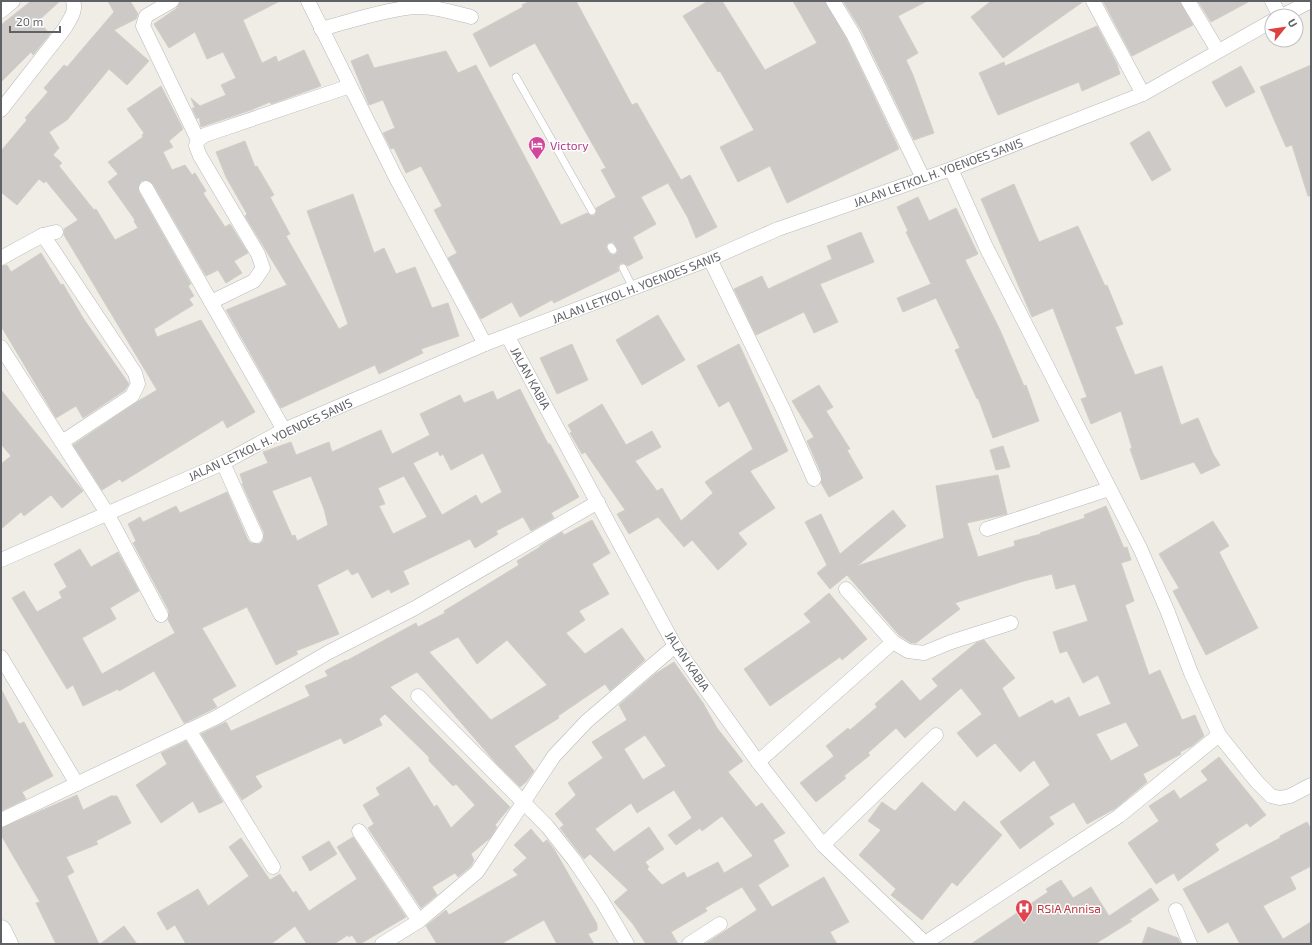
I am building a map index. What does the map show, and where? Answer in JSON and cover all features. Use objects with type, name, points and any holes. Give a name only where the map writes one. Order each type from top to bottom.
[{"type":"main road","points":[[1,930],[8,944]]},
{"type":"street","points":[[1,11],[13,1]]},
{"type":"street","points":[[1,110],[65,28],[72,15],[74,5],[73,1]]},
{"type":"street","points":[[172,1],[146,16],[144,26],[198,140]]},
{"type":"street","points":[[308,1],[395,176],[485,344]]},
{"type":"street","points":[[833,1],[853,34],[923,178]]},
{"type":"street","points":[[1093,1],[1143,94]]},
{"type":"street","points":[[1188,1],[1218,51]]},
{"type":"street","points":[[1297,8],[1311,1]]},
{"type":"street","points":[[321,29],[376,14],[414,7],[444,10],[471,17]]},
{"type":"street","name":"JALAN LETKOL H. YOENOES SANIS","points":[[1,560],[223,463],[284,430],[485,344],[508,337],[710,259],[778,229],[951,169],[1143,94],[1264,25]]},
{"type":"street","points":[[211,302],[254,282],[263,268],[258,254],[200,156],[196,146],[198,140],[205,135],[350,86]]},
{"type":"street","points":[[951,169],[986,247],[1143,555],[1168,610],[1191,673],[1219,735],[1257,782],[1271,796],[1280,798],[1290,796],[1311,784]]},
{"type":"street","points":[[146,188],[284,430]]},
{"type":"street","points":[[1,258],[50,234],[135,373],[138,384],[132,396],[62,442]]},
{"type":"street","points":[[710,259],[784,411],[814,479]]},
{"type":"street","name":"JALAN KABIA","points":[[508,337],[675,646],[758,762],[823,846],[926,944]]},
{"type":"street","points":[[1,347],[107,513],[161,615]]},
{"type":"street","points":[[223,463],[256,536]]},
{"type":"street","points":[[987,529],[1109,489]]},
{"type":"street","points":[[1,820],[217,717],[329,652],[415,608],[598,502]]},
{"type":"street","points":[[846,589],[893,642],[908,651],[924,653],[951,642],[1011,623]]},
{"type":"street","points":[[758,762],[893,642]]},
{"type":"street","points":[[382,944],[419,921],[477,872],[522,802],[554,756],[587,721],[675,646]]},
{"type":"street","points":[[1,657],[76,784]]},
{"type":"street","points":[[418,696],[547,826],[574,860],[602,901],[626,944]]},
{"type":"street","points":[[189,730],[273,866]]},
{"type":"street","points":[[823,846],[936,735]]},
{"type":"street","points":[[926,944],[1119,816],[1219,735]]},
{"type":"street","points":[[359,831],[419,921]]},
{"type":"street","points":[[1176,910],[1190,944]]},
{"type":"street","points":[[689,944],[720,924]]},
{"type":"lane","points":[[516,77],[592,211]]},
{"type":"lane","points":[[623,268],[633,288]]},
{"type":"building","points":[[31,1],[60,1],[38,21],[50,34],[33,55],[31,52],[1,82],[1,25]]},
{"type":"building","points":[[108,1],[130,1],[138,14],[136,19],[114,30],[149,61],[127,85],[109,69],[67,120],[49,132],[59,148],[53,155],[62,163],[59,166],[94,210],[96,209],[115,240],[138,228],[134,221],[135,220],[108,182],[118,174],[108,162],[143,137],[142,135],[144,133],[127,109],[161,86],[183,129],[169,141],[173,147],[163,152],[172,170],[185,165],[192,175],[195,173],[206,191],[203,193],[225,227],[230,224],[248,253],[234,261],[242,273],[226,283],[218,270],[206,276],[153,184],[146,180],[141,181],[138,188],[139,192],[191,284],[188,286],[194,296],[189,299],[193,305],[154,329],[157,337],[201,320],[255,412],[227,428],[223,420],[122,482],[120,479],[102,490],[73,445],[157,390],[64,235],[64,229],[78,220],[46,181],[44,183],[39,179],[17,205],[1,192],[1,151],[27,120],[25,118],[48,92],[44,88],[64,65],[67,67],[114,12]]},
{"type":"building","points":[[180,1],[280,1],[243,20],[262,63],[276,56],[278,62],[304,50],[321,86],[271,104],[270,102],[201,127],[199,117],[197,119],[192,108],[195,108],[191,98],[200,106],[226,95],[221,85],[236,78],[223,52],[207,59],[195,32],[169,48],[154,24],[177,8]]},
{"type":"building","points":[[530,1],[576,1],[632,105],[637,103],[681,180],[690,175],[717,227],[696,238],[688,218],[668,183],[641,197],[656,224],[633,237],[643,258],[628,266],[621,263],[618,267],[619,271],[554,303],[552,300],[520,317],[512,302],[481,319],[448,258],[457,253],[434,210],[442,206],[421,166],[406,173],[394,148],[391,149],[383,133],[395,128],[383,100],[369,105],[351,61],[368,54],[374,68],[446,51],[458,73],[476,65],[561,225],[587,213],[594,216],[596,213],[596,208],[616,197],[601,170],[606,168],[535,43],[490,67],[473,34],[523,7],[522,5]],"holes":[[[613,242],[618,250],[616,254],[613,255],[609,253],[606,247],[608,243]]]},
{"type":"building","points":[[708,1],[722,1],[765,70],[817,43],[793,1],[825,1],[846,38],[899,149],[787,203],[770,166],[738,182],[720,147],[754,130],[720,71],[718,72],[683,16]]},
{"type":"building","points":[[843,1],[927,1],[898,16],[918,53],[906,60],[934,133],[914,140],[861,30]]},
{"type":"building","points":[[991,1],[1084,1],[1003,58],[971,17]]},
{"type":"building","points":[[1103,1],[1180,1],[1193,25],[1132,56]]},
{"type":"building","points":[[1198,1],[1250,1],[1211,22]]},
{"type":"building","points":[[1097,26],[1117,64],[1120,74],[1082,91],[1079,82],[998,115],[979,73],[1004,62],[1005,66]]},
{"type":"building","points":[[1311,65],[1311,196],[1308,196],[1292,145],[1286,147],[1260,87]]},
{"type":"building","points":[[1241,66],[1255,92],[1226,107],[1212,82]]},
{"type":"building","points":[[1149,131],[1171,170],[1152,181],[1130,143]]},
{"type":"building","points":[[245,141],[255,167],[257,166],[274,195],[270,197],[290,234],[286,236],[339,329],[348,324],[307,211],[353,194],[374,253],[384,248],[396,274],[415,267],[432,308],[448,303],[459,336],[421,349],[423,353],[379,374],[375,365],[281,408],[226,310],[287,285],[245,216],[247,214],[226,177],[216,152]]},
{"type":"building","points":[[1014,184],[1039,242],[1078,226],[1105,286],[1107,285],[1123,324],[1115,327],[1135,375],[1162,366],[1181,425],[1198,418],[1213,454],[1220,465],[1201,474],[1194,462],[1141,480],[1130,449],[1132,448],[1121,411],[1091,424],[1081,399],[1087,397],[1053,308],[1032,317],[981,199]]},
{"type":"building","points":[[918,197],[929,221],[956,208],[978,254],[965,260],[1000,330],[1024,386],[1026,385],[1039,421],[993,438],[978,398],[977,399],[955,350],[960,348],[936,298],[903,312],[897,298],[931,284],[906,232],[908,231],[897,207]]},
{"type":"building","points":[[861,232],[874,262],[820,284],[838,322],[814,333],[804,312],[756,335],[734,289],[762,276],[768,289],[832,259],[827,246]]},
{"type":"building","points":[[41,253],[61,285],[63,284],[83,318],[129,384],[125,390],[83,418],[76,406],[56,418],[1,326],[1,266],[7,265],[11,272]]},
{"type":"building","points":[[658,315],[685,360],[642,385],[616,340]]},
{"type":"building","points":[[572,344],[588,380],[557,394],[540,358]]},
{"type":"building","points":[[739,344],[788,451],[750,471],[775,508],[738,533],[747,544],[718,570],[692,540],[684,547],[658,517],[629,534],[617,514],[625,510],[585,452],[582,454],[570,433],[572,432],[568,425],[602,404],[626,445],[652,431],[661,447],[635,461],[657,491],[662,488],[681,521],[713,493],[705,482],[753,449],[729,401],[719,407],[697,366]]},
{"type":"building","points":[[819,385],[833,407],[826,411],[850,449],[847,450],[863,478],[829,497],[821,483],[821,473],[807,441],[814,437],[792,401]]},
{"type":"building","points":[[520,389],[548,444],[550,444],[579,497],[551,513],[554,518],[531,531],[523,517],[496,531],[498,534],[475,548],[470,539],[403,571],[409,584],[391,593],[389,589],[372,598],[358,572],[352,575],[348,569],[317,585],[339,634],[296,651],[298,654],[276,665],[247,607],[202,628],[236,686],[212,699],[217,707],[187,722],[184,723],[154,671],[119,691],[118,689],[83,706],[73,685],[67,689],[12,598],[24,591],[37,612],[62,598],[59,592],[67,587],[54,564],[80,549],[91,567],[118,552],[139,591],[110,608],[116,619],[82,638],[102,674],[175,633],[168,620],[169,611],[133,543],[136,541],[128,524],[140,517],[143,522],[176,506],[180,513],[227,492],[248,540],[251,543],[259,544],[263,541],[264,533],[242,484],[240,474],[268,463],[263,452],[291,442],[296,455],[329,442],[332,452],[381,430],[392,454],[430,435],[420,414],[460,395],[464,403],[493,391],[497,400]],"holes":[[[438,451],[440,456],[443,454],[451,470],[483,453],[502,492],[481,504],[476,495],[442,515],[413,463]],[[311,476],[324,509],[328,525],[297,541],[295,535],[292,536],[272,491]],[[404,476],[427,517],[393,534],[379,506],[385,504],[378,488]]]},
{"type":"building","points":[[1,390],[83,491],[62,508],[51,495],[24,516],[21,512],[1,529],[1,464],[11,456],[1,444]]},
{"type":"building","points":[[1003,446],[1010,467],[996,470],[990,450]]},
{"type":"building","points":[[998,475],[1007,514],[967,523],[978,557],[1015,546],[1014,541],[1041,534],[1040,533],[1085,518],[1084,515],[1106,506],[1124,548],[1127,547],[1131,560],[1121,563],[1134,601],[1125,605],[1149,675],[1160,670],[1182,720],[1195,715],[1204,736],[1192,746],[1180,752],[1181,754],[1143,774],[1147,782],[1116,808],[1087,824],[1074,802],[1049,817],[1054,824],[1020,849],[1000,822],[1050,785],[1034,760],[1020,772],[995,743],[977,757],[957,733],[982,714],[961,688],[905,738],[896,728],[868,753],[870,755],[844,776],[846,778],[816,802],[800,783],[834,756],[826,746],[848,728],[850,730],[877,707],[875,704],[902,680],[920,701],[938,686],[932,679],[976,643],[984,640],[1015,678],[1002,688],[1019,718],[1052,700],[1055,704],[1069,697],[1079,717],[1111,704],[1098,675],[1083,683],[1067,651],[1060,653],[1053,632],[1088,621],[1075,584],[1056,589],[1052,574],[1024,581],[955,603],[960,609],[916,643],[911,643],[899,635],[847,575],[830,589],[817,573],[827,565],[805,522],[821,514],[840,554],[893,510],[906,526],[857,566],[944,538],[936,486]],"holes":[[[1126,722],[1139,746],[1111,761],[1096,734]]]},
{"type":"building","points":[[592,520],[610,553],[592,564],[609,594],[579,611],[585,620],[566,633],[585,654],[622,628],[645,660],[610,691],[605,684],[558,716],[559,718],[514,746],[534,771],[526,782],[520,787],[496,763],[417,672],[390,687],[510,807],[495,825],[497,827],[490,838],[471,854],[474,860],[471,866],[458,877],[455,873],[432,887],[437,895],[421,908],[368,828],[374,824],[363,805],[380,795],[376,788],[409,767],[434,807],[437,805],[451,828],[475,805],[456,784],[453,786],[429,761],[429,757],[385,714],[379,719],[382,725],[344,744],[341,738],[255,776],[262,787],[242,800],[201,734],[226,722],[231,731],[310,696],[305,686],[328,676],[325,671],[416,623],[418,627],[445,613],[444,611],[519,565],[517,561],[562,532],[564,535]],"holes":[[[458,637],[477,664],[507,640],[547,685],[491,720],[429,652]]]},
{"type":"building","points":[[1213,521],[1229,546],[1219,552],[1258,628],[1206,655],[1173,591],[1179,588],[1159,554]]},
{"type":"building","points":[[829,593],[867,639],[842,660],[840,657],[770,706],[744,669],[811,622],[804,614]]},
{"type":"building","points":[[674,662],[703,703],[717,728],[743,761],[728,772],[756,807],[762,803],[785,833],[773,840],[789,866],[758,885],[772,907],[824,877],[849,922],[830,932],[837,944],[705,944],[757,910],[742,887],[705,908],[707,911],[671,932],[678,944],[646,944],[633,924],[614,902],[628,890],[590,854],[584,859],[560,828],[564,825],[555,814],[576,795],[568,783],[603,758],[592,742],[627,720],[619,705],[655,674]],"holes":[[[645,735],[666,766],[643,780],[624,749]],[[674,790],[692,818],[668,835],[676,845],[700,828],[702,831],[722,816],[753,856],[724,873],[718,862],[687,878],[684,872],[662,885],[647,869],[649,867],[645,862],[664,849],[649,827],[614,852],[595,829],[631,803],[637,813]]]},
{"type":"building","points":[[1,689],[19,724],[24,722],[53,776],[22,792],[26,799],[1,811]]},
{"type":"building","points":[[186,741],[223,802],[199,813],[193,801],[161,823],[136,785],[167,764],[161,753]]},
{"type":"building","points":[[1219,757],[1266,815],[1250,827],[1247,823],[1215,844],[1219,850],[1178,881],[1174,873],[1156,884],[1128,843],[1159,821],[1149,806],[1174,790],[1180,799],[1208,780],[1201,771]]},
{"type":"building","points":[[922,782],[955,812],[964,801],[1002,835],[957,886],[952,882],[922,920],[891,895],[896,889],[859,855],[881,830],[868,821],[882,802],[895,811]]},
{"type":"building","points":[[77,795],[83,810],[111,796],[117,796],[131,823],[96,841],[98,844],[66,857],[74,872],[67,876],[99,944],[56,944],[36,903],[40,902],[1,835],[1,828]]},
{"type":"building","points":[[1307,822],[1311,829],[1311,866],[1290,877],[1296,889],[1263,906],[1283,939],[1311,922],[1311,944],[1240,944],[1228,922],[1208,933],[1183,889],[1280,838],[1280,836]]},
{"type":"building","points":[[531,829],[543,843],[547,840],[554,849],[597,924],[597,930],[588,934],[594,944],[557,944],[544,920],[501,944],[437,944],[426,926],[446,910],[449,915],[518,875],[513,870],[527,858],[514,845]]},
{"type":"building","points":[[353,837],[406,917],[360,944],[358,944],[352,935],[349,937],[348,935],[334,944],[307,944],[295,926],[271,944],[186,944],[175,925],[167,930],[157,913],[198,889],[208,906],[249,876],[229,847],[241,838],[270,880],[280,874],[293,893],[296,891],[309,911],[357,879],[337,847]]},
{"type":"building","points":[[329,841],[337,854],[310,871],[302,857]]},
{"type":"building","points":[[1061,880],[1073,898],[1091,887],[1109,916],[1151,888],[1159,900],[1129,920],[1132,921],[1095,944],[971,944],[1048,892],[1046,889]]},
{"type":"building","points":[[124,926],[137,944],[100,944]]},
{"type":"building","points":[[1148,927],[1178,938],[1181,944],[1142,944]]},
{"type":"place","name":"Victory","points":[[537,160]]},
{"type":"place","name":"RSIA Annisa","points":[[1024,923]]}]
